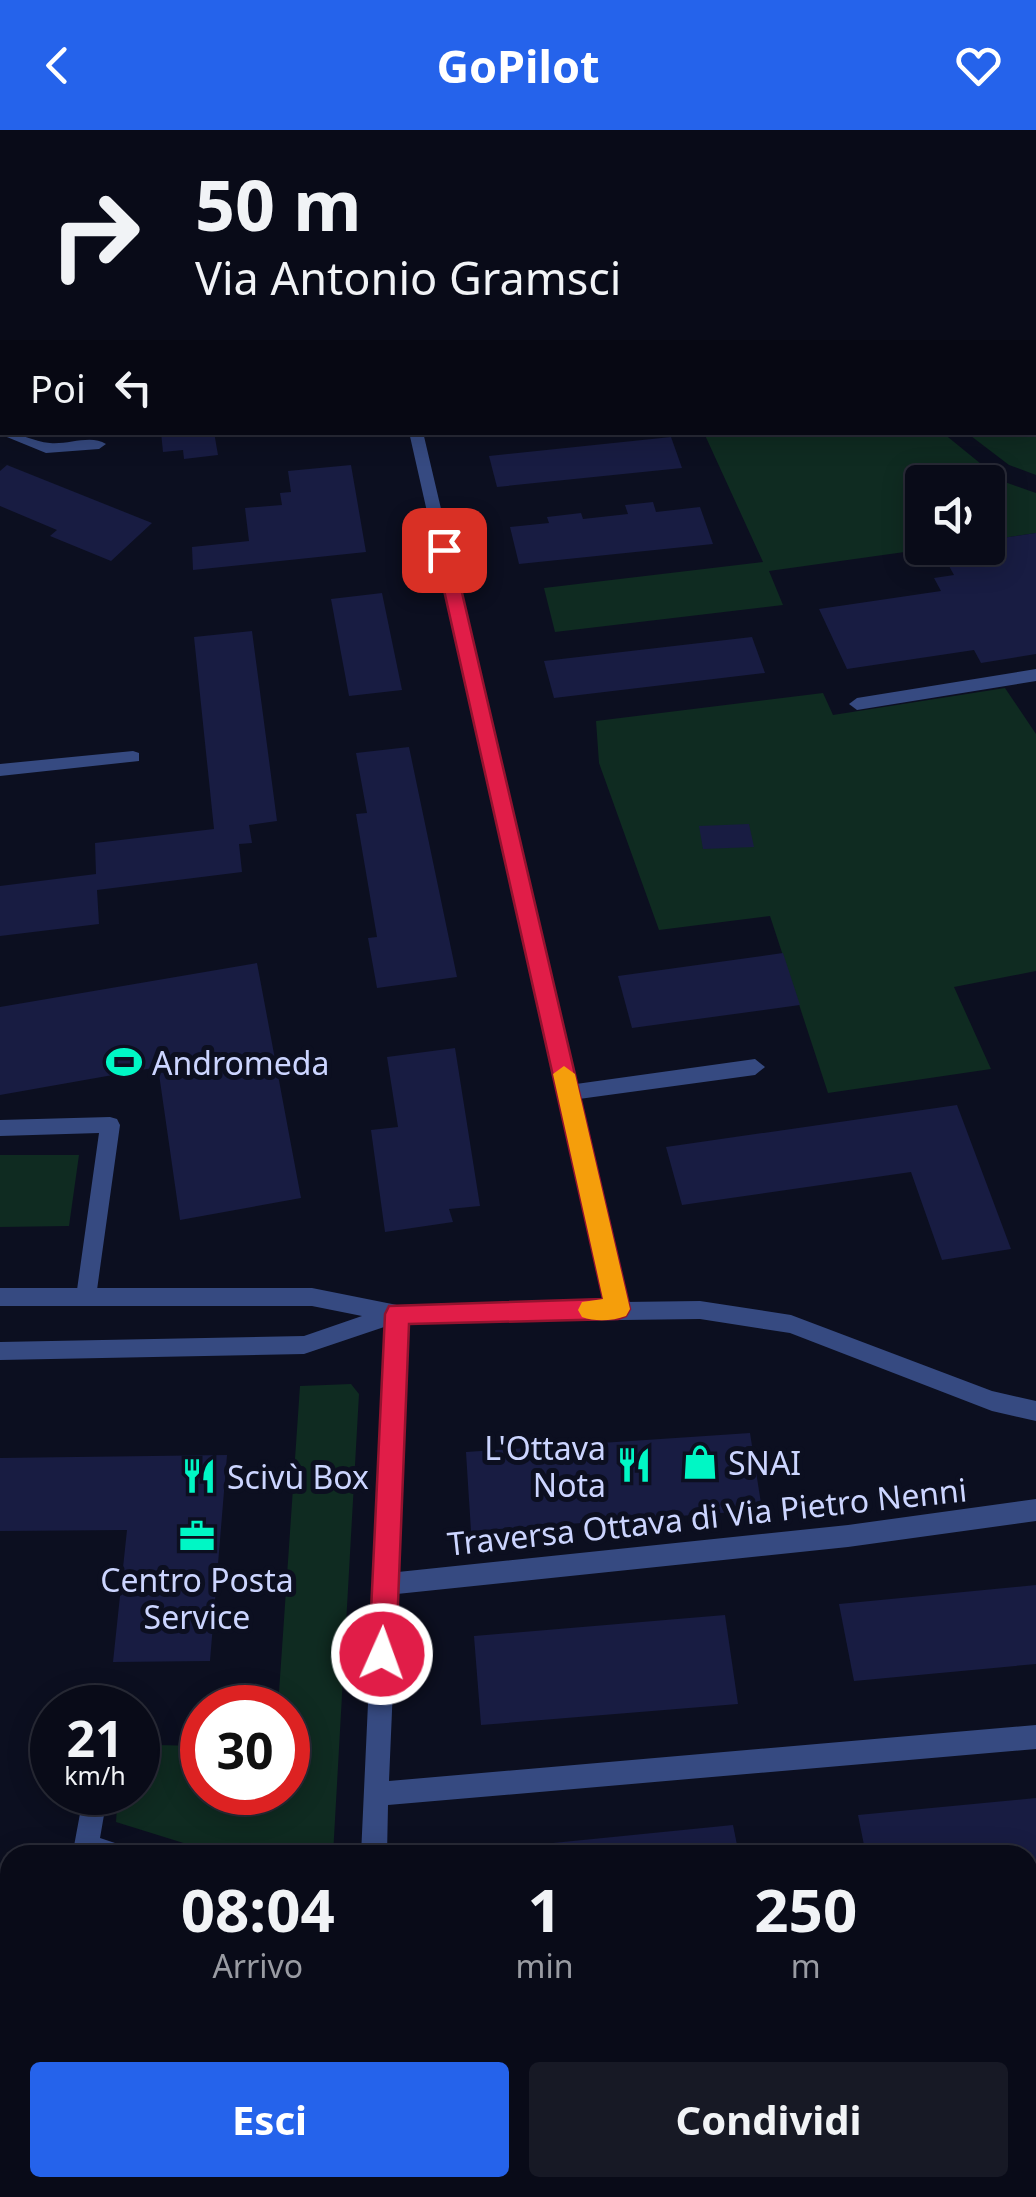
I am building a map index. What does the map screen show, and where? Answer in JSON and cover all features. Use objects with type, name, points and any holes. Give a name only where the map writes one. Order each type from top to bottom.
[{"type":"street","points":[[417,435],[618,1309]]},
{"type":"street","points":[[45,440],[99,444]]},
{"type":"street","points":[[858,704],[1036,675]]},
{"type":"street","points":[[0,770],[132,757]]},
{"type":"street","points":[[568,1093],[755,1067]]},
{"type":"street","points":[[0,1128],[110,1125],[86,1297]]},
{"type":"street","points":[[0,1297],[312,1296],[397,1314],[700,1310],[791,1324],[992,1400],[1036,1410]]},
{"type":"street","points":[[0,1351],[304,1345],[397,1314]]},
{"type":"street","points":[[374,1845],[397,1314]]},
{"type":"street","points":[[992,1400],[1036,1426]]},
{"type":"street","name":"Traversa Ottava di Via Pietro Nenni","points":[[385,1584],[848,1536],[1036,1510]]},
{"type":"street","points":[[377,1794],[1036,1738]]},
{"type":"street","points":[[86,1845],[92,1815]]},
{"type":"green space","points":[[705,435],[945,435],[982,465],[905,465],[905,552],[769,571],[783,605],[555,632],[544,588],[763,562]]},
{"type":"green space","points":[[970,435],[1036,435],[1036,475],[1009,465]]},
{"type":"green space","points":[[1005,482],[1036,493],[1036,533],[1005,538]]},
{"type":"green space","points":[[1005,688],[1036,734],[1036,971],[954,987],[991,1069],[828,1093],[770,916],[659,930],[599,763],[596,721],[823,693],[833,715]]},
{"type":"green space","points":[[0,1155],[79,1155],[69,1226],[0,1227]]},
{"type":"green space","points":[[351,1384],[359,1394],[334,1845],[190,1845],[116,1822],[116,1815],[160,1815],[160,1745],[180,1746],[180,1815],[310,1815],[310,1685],[280,1685],[300,1386]]},
{"type":"building","points":[[161,435],[215,435],[218,455],[184,459],[183,450],[163,452]]},
{"type":"building","points":[[671,437],[682,468],[497,487],[489,456]]},
{"type":"building","points":[[7,465],[152,523],[111,561],[50,536],[57,530],[0,506],[0,471]]},
{"type":"building","points":[[351,465],[366,552],[193,570],[192,547],[249,541],[245,508],[282,505],[280,493],[291,492],[288,471]]},
{"type":"building","points":[[653,502],[656,512],[700,507],[713,544],[519,564],[510,527],[549,523],[547,517],[581,513],[583,519],[628,514],[625,505]]},
{"type":"building","points":[[1036,533],[1036,654],[981,663],[974,650],[847,669],[819,609],[941,591],[934,578],[954,575],[948,565],[1005,565],[1005,538]]},
{"type":"building","points":[[382,593],[402,690],[349,696],[331,599]]},
{"type":"building","points":[[252,631],[277,821],[249,825],[252,843],[239,844],[242,872],[97,890],[99,924],[0,936],[0,886],[96,874],[95,843],[214,829],[194,637]]},
{"type":"building","points":[[752,637],[765,673],[554,698],[544,661]]},
{"type":"building","points":[[409,747],[457,977],[377,988],[368,938],[377,937],[356,814],[367,813],[356,753]]},
{"type":"building","points":[[749,824],[754,847],[703,849],[699,826]]},
{"type":"building","points":[[783,953],[800,1005],[632,1028],[618,976]]},
{"type":"building","points":[[257,963],[301,1198],[180,1220],[158,1067],[0,1095],[0,1007]]},
{"type":"building","points":[[455,1048],[480,1206],[449,1209],[453,1222],[385,1232],[371,1130],[398,1127],[387,1057]]},
{"type":"building","points":[[957,1105],[1011,1249],[942,1260],[911,1172],[682,1205],[666,1147]]},
{"type":"building","points":[[750,1433],[762,1510],[471,1531],[466,1452]]},
{"type":"building","points":[[227,1455],[210,1661],[113,1662],[127,1530],[0,1531],[0,1458]]},
{"type":"building","points":[[1036,1585],[1036,1664],[854,1681],[839,1604]]},
{"type":"building","points":[[725,1615],[738,1704],[481,1725],[474,1636]]},
{"type":"building","points":[[1036,1798],[1036,1845],[864,1845],[858,1815]]},
{"type":"building","points":[[733,1825],[737,1845],[532,1845]]},
{"type":"slow traffic","points":[[564,1074],[618,1309],[590,1310]]},
{"type":"place","name":"Andromeda","points":[[124,1062]]},
{"type":"place","name":"SNAI","points":[[700,1462]]},
{"type":"place","name":"L'Ottava Nota","points":[[634,1465]]},
{"type":"place","name":"Scivù Box","points":[[199,1476]]},
{"type":"place","name":"Centro Posta Service","points":[[197,1536]]},
{"type":"route","points":[[382,1654],[397,1314],[618,1309],[444,550]]}]
